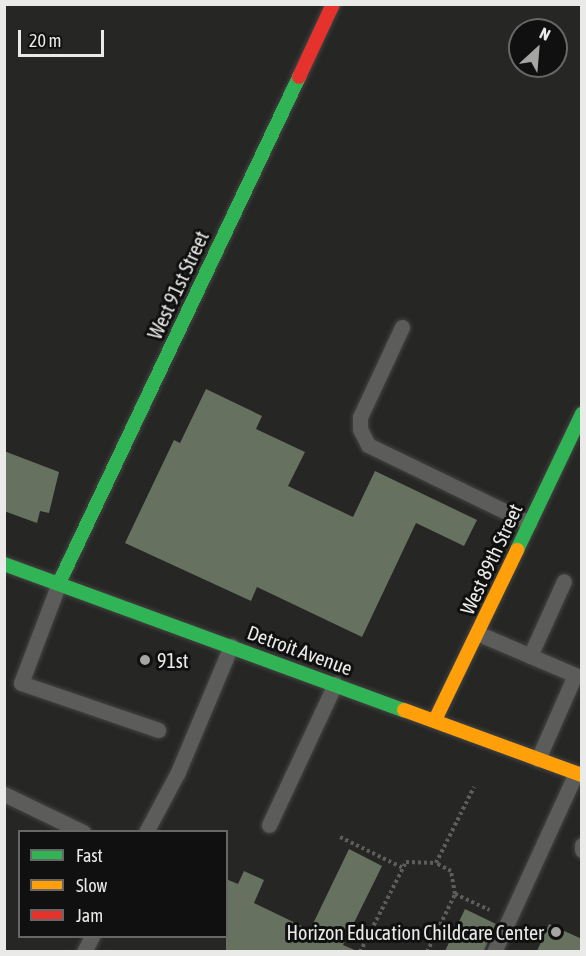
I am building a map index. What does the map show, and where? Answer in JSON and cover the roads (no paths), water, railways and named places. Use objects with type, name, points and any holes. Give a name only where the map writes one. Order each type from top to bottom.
[{"type":"street","name":"West 91st Street","points":[[59,583],[333,4]]},
{"type":"street","name":"West 89th Street","points":[[435,720],[582,414]]},
{"type":"street","name":"Detroit Avenue","points":[[4,564],[579,774]]},
{"type":"lane","points":[[402,327],[360,417],[360,429],[368,445],[530,524]]},
{"type":"lane","points":[[530,656],[564,581]]},
{"type":"lane","points":[[59,583],[21,683],[158,730]]},
{"type":"lane","points":[[477,633],[576,675],[538,759]]},
{"type":"lane","points":[[147,830],[178,772],[231,646]]},
{"type":"lane","points":[[269,825],[335,684]]},
{"type":"lane","points":[[494,951],[579,774]]},
{"type":"lane","points":[[4,794],[81,830]]},
{"type":"lane","points":[[582,845],[582,850]]},
{"type":"place","name":"91st","points":[[145,660]]},
{"type":"place","name":"Horizon Education Childcare Center","points":[[556,932]]}]
